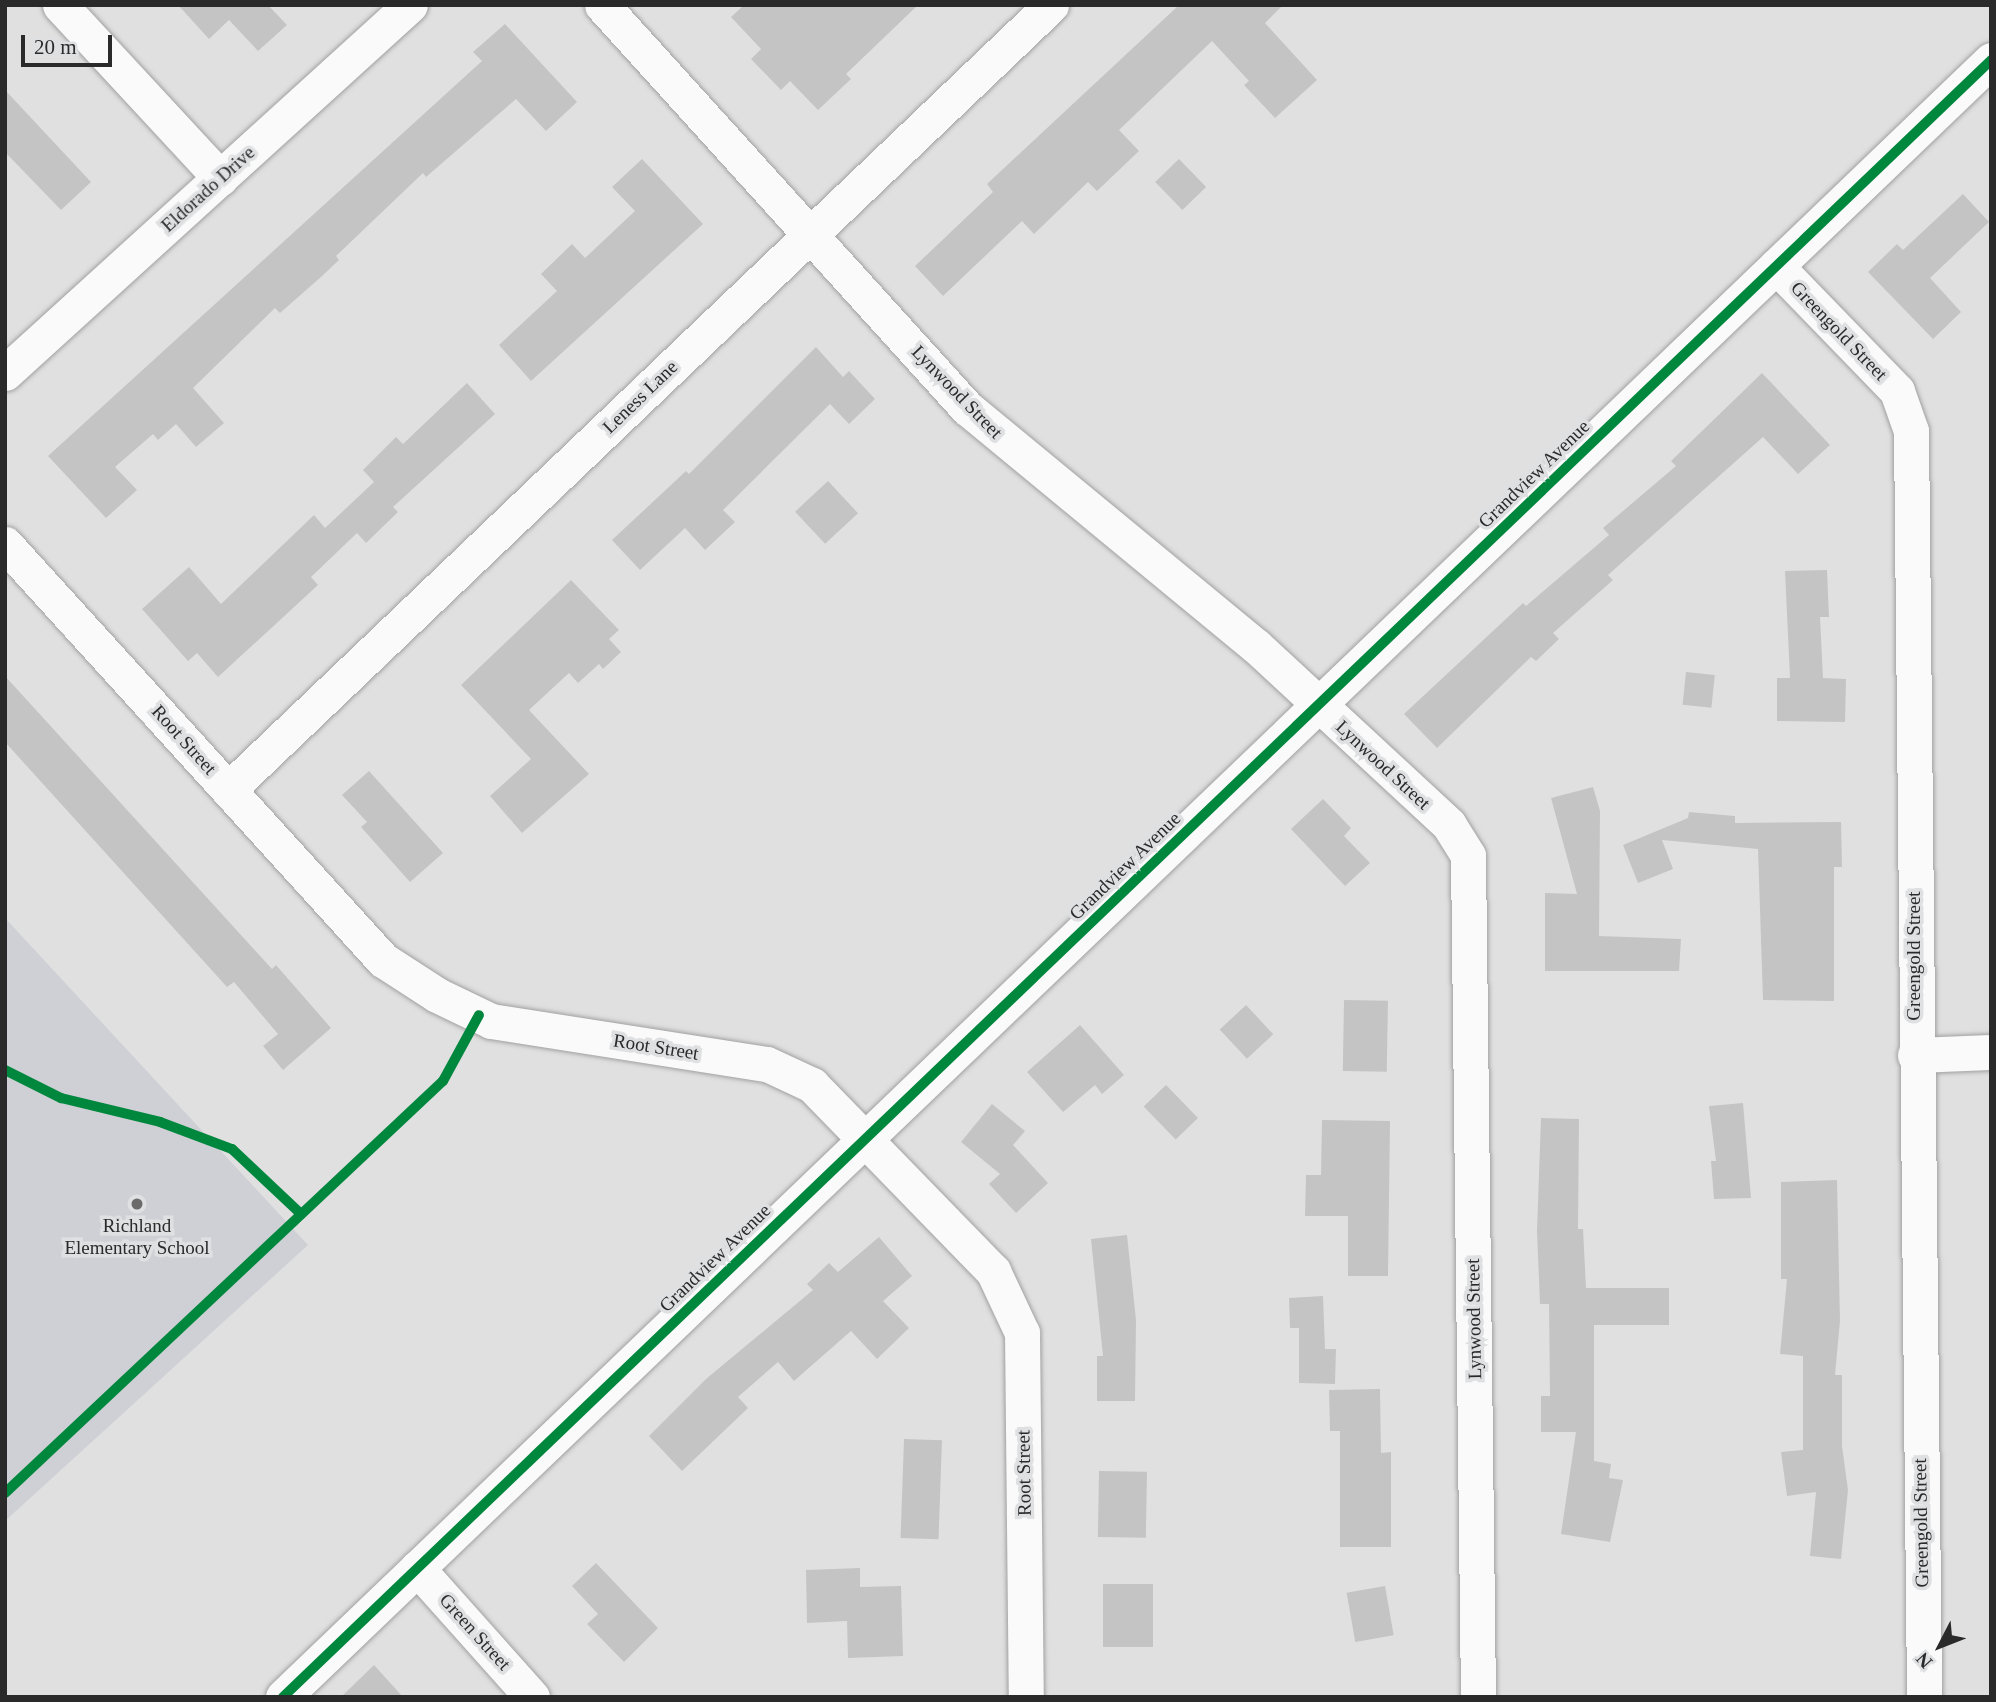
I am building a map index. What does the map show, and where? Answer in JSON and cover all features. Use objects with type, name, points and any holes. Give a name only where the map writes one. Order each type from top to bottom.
[{"type":"street","points":[[60,5],[220,178]]},
{"type":"street","name":"Eldorado Drive","points":[[5,373],[410,5]]},
{"type":"street","name":"Lynwood Street","points":[[601,5],[967,408],[1256,646],[1449,825],[1468,856],[1478,1697]]},
{"type":"street","name":"Leness Lane","points":[[229,789],[1051,5]]},
{"type":"street","name":"Grandview Avenue","points":[[283,1697],[1991,61]]},
{"type":"street","name":"Greengold Street","points":[[1776,266],[1897,391],[1911,431],[1923,1697]]},
{"type":"street","name":"Root Street","points":[[5,544],[383,960],[437,995],[491,1021],[767,1064],[812,1085],[993,1271],[1022,1333],[1026,1697]]},
{"type":"street","points":[[1915,1055],[1991,1052]]},
{"type":"street","name":"Green Street","points":[[417,1568],[532,1697]]},
{"type":"shaded area","name":"Richland Elementary School","points":[[5,918],[308,1245],[5,1521]]},
{"type":"building","points":[[178,5],[268,5],[287,25],[258,51],[229,20],[209,39]]},
{"type":"building","points":[[744,5],[918,5],[846,74],[851,79],[818,110],[790,81],[781,90],[751,59],[761,49],[731,17]]},
{"type":"building","points":[[1179,5],[1283,5],[1265,23],[1317,80],[1275,118],[1244,85],[1249,81],[1212,41],[1119,130],[1139,151],[1097,191],[1088,182],[1034,234],[1022,221],[943,296],[915,266],[993,192],[987,184]]},
{"type":"building","points":[[505,24],[577,102],[546,131],[516,99],[426,177],[423,173],[336,256],[339,260],[321,277],[280,313],[275,308],[193,388],[224,423],[196,447],[176,424],[158,440],[153,434],[115,467],[137,490],[106,518],[48,456],[482,61],[473,52]]},
{"type":"building","points":[[5,90],[91,182],[61,210],[5,152]]},
{"type":"building","points":[[642,159],[703,224],[531,381],[499,345],[557,291],[541,274],[572,244],[585,258],[635,211],[612,187]]},
{"type":"building","points":[[1179,159],[1206,187],[1182,210],[1155,182]]},
{"type":"building","points":[[1963,194],[1989,222],[1930,278],[1961,312],[1933,339],[1868,272],[1897,244],[1903,250]]},
{"type":"building","points":[[816,347],[843,377],[849,371],[875,399],[849,424],[830,404],[723,510],[735,522],[705,550],[685,528],[640,570],[612,540],[686,471],[689,474]]},
{"type":"building","points":[[1762,373],[1830,445],[1798,474],[1763,437],[1608,575],[1613,580],[1553,633],[1559,639],[1536,661],[1531,657],[1437,748],[1404,714],[1523,603],[1526,606],[1609,535],[1603,528],[1676,466],[1671,461]]},
{"type":"building","points":[[467,383],[495,414],[393,507],[398,512],[366,543],[357,533],[311,577],[318,585],[218,677],[197,653],[188,661],[142,609],[189,567],[221,604],[314,515],[325,528],[374,482],[363,470],[396,437],[403,444]]},
{"type":"building","points":[[828,481],[858,513],[825,544],[795,512]]},
{"type":"building","points":[[1827,570],[1829,617],[1820,617],[1823,678],[1846,679],[1845,722],[1777,721],[1777,678],[1790,678],[1785,571]]},
{"type":"building","points":[[571,580],[619,630],[609,639],[621,652],[603,669],[599,664],[578,683],[569,673],[529,710],[589,774],[522,833],[490,796],[531,759],[461,685]]},
{"type":"building","points":[[1686,672],[1715,675],[1711,708],[1683,705]]},
{"type":"building","points":[[5,676],[272,969],[276,965],[331,1028],[283,1070],[263,1046],[278,1034],[234,982],[227,987],[5,742]]},
{"type":"building","points":[[369,771],[443,853],[410,882],[361,827],[367,822],[342,795]]},
{"type":"building","points":[[1593,787],[1600,811],[1599,936],[1681,939],[1679,971],[1545,971],[1545,893],[1577,894],[1551,798]]},
{"type":"building","points":[[1323,799],[1351,828],[1344,836],[1370,863],[1345,886],[1291,829]]},
{"type":"building","points":[[1689,812],[1735,816],[1735,823],[1841,822],[1842,867],[1834,867],[1834,1001],[1763,1000],[1758,849],[1662,840],[1673,869],[1638,883],[1623,845],[1688,818]]},
{"type":"building","points":[[1344,1000],[1388,1001],[1387,1072],[1343,1071]]},
{"type":"building","points":[[1246,1005],[1273,1034],[1247,1059],[1220,1030]]},
{"type":"building","points":[[1080,1025],[1124,1075],[1102,1094],[1095,1085],[1063,1112],[1027,1072]]},
{"type":"building","points":[[1166,1085],[1198,1118],[1176,1140],[1144,1107]]},
{"type":"building","points":[[1743,1103],[1751,1198],[1714,1199],[1711,1161],[1716,1161],[1709,1106]]},
{"type":"building","points":[[992,1104],[1025,1131],[1013,1145],[1048,1183],[1016,1213],[989,1184],[1000,1174],[961,1142]]},
{"type":"building","points":[[1541,1118],[1579,1119],[1578,1229],[1583,1229],[1586,1288],[1669,1288],[1669,1325],[1594,1325],[1594,1461],[1611,1464],[1609,1478],[1623,1480],[1610,1542],[1561,1534],[1576,1432],[1541,1432],[1541,1396],[1550,1396],[1549,1304],[1540,1304],[1537,1231]]},
{"type":"building","points":[[1322,1120],[1390,1121],[1388,1276],[1348,1276],[1348,1216],[1305,1216],[1306,1175],[1321,1175]]},
{"type":"building","points":[[1837,1180],[1840,1321],[1835,1375],[1842,1375],[1842,1446],[1848,1490],[1841,1559],[1810,1556],[1816,1492],[1787,1496],[1781,1452],[1803,1450],[1803,1356],[1780,1354],[1787,1279],[1781,1279],[1781,1182]]},
{"type":"building","points":[[1127,1235],[1136,1320],[1135,1401],[1097,1401],[1097,1356],[1103,1356],[1091,1239]]},
{"type":"building","points":[[879,1237],[912,1276],[883,1301],[909,1328],[877,1359],[851,1331],[794,1381],[778,1362],[738,1397],[748,1408],[682,1471],[649,1436],[706,1379],[813,1290],[807,1284],[829,1263],[838,1272]]},
{"type":"building","points":[[1323,1296],[1325,1349],[1336,1349],[1335,1384],[1299,1383],[1299,1328],[1290,1328],[1289,1298]]},
{"type":"building","points":[[1380,1389],[1381,1453],[1391,1452],[1391,1547],[1340,1547],[1340,1431],[1330,1431],[1329,1390]]},
{"type":"building","points":[[904,1439],[942,1440],[939,1539],[901,1538]]},
{"type":"building","points":[[1099,1471],[1147,1472],[1146,1538],[1098,1537]]},
{"type":"building","points":[[596,1563],[658,1628],[624,1662],[587,1624],[598,1614],[572,1586]]},
{"type":"building","points":[[860,1568],[860,1587],[901,1586],[903,1656],[848,1658],[847,1621],[807,1623],[806,1570]]},
{"type":"building","points":[[1103,1584],[1153,1584],[1153,1647],[1103,1647]]},
{"type":"building","points":[[1385,1586],[1394,1635],[1355,1642],[1347,1593]]},
{"type":"building","points":[[374,1665],[403,1697],[341,1697]]},
{"type":"cycle path","points":[[283,1697],[1991,60]]},
{"type":"cycle path","points":[[5,1493],[443,1081],[479,1015]]},
{"type":"cycle path","points":[[5,1070],[61,1098],[160,1122],[232,1149],[301,1214]]},
{"type":"place","name":"Richland Elementary School","points":[[137,1204]]}]
